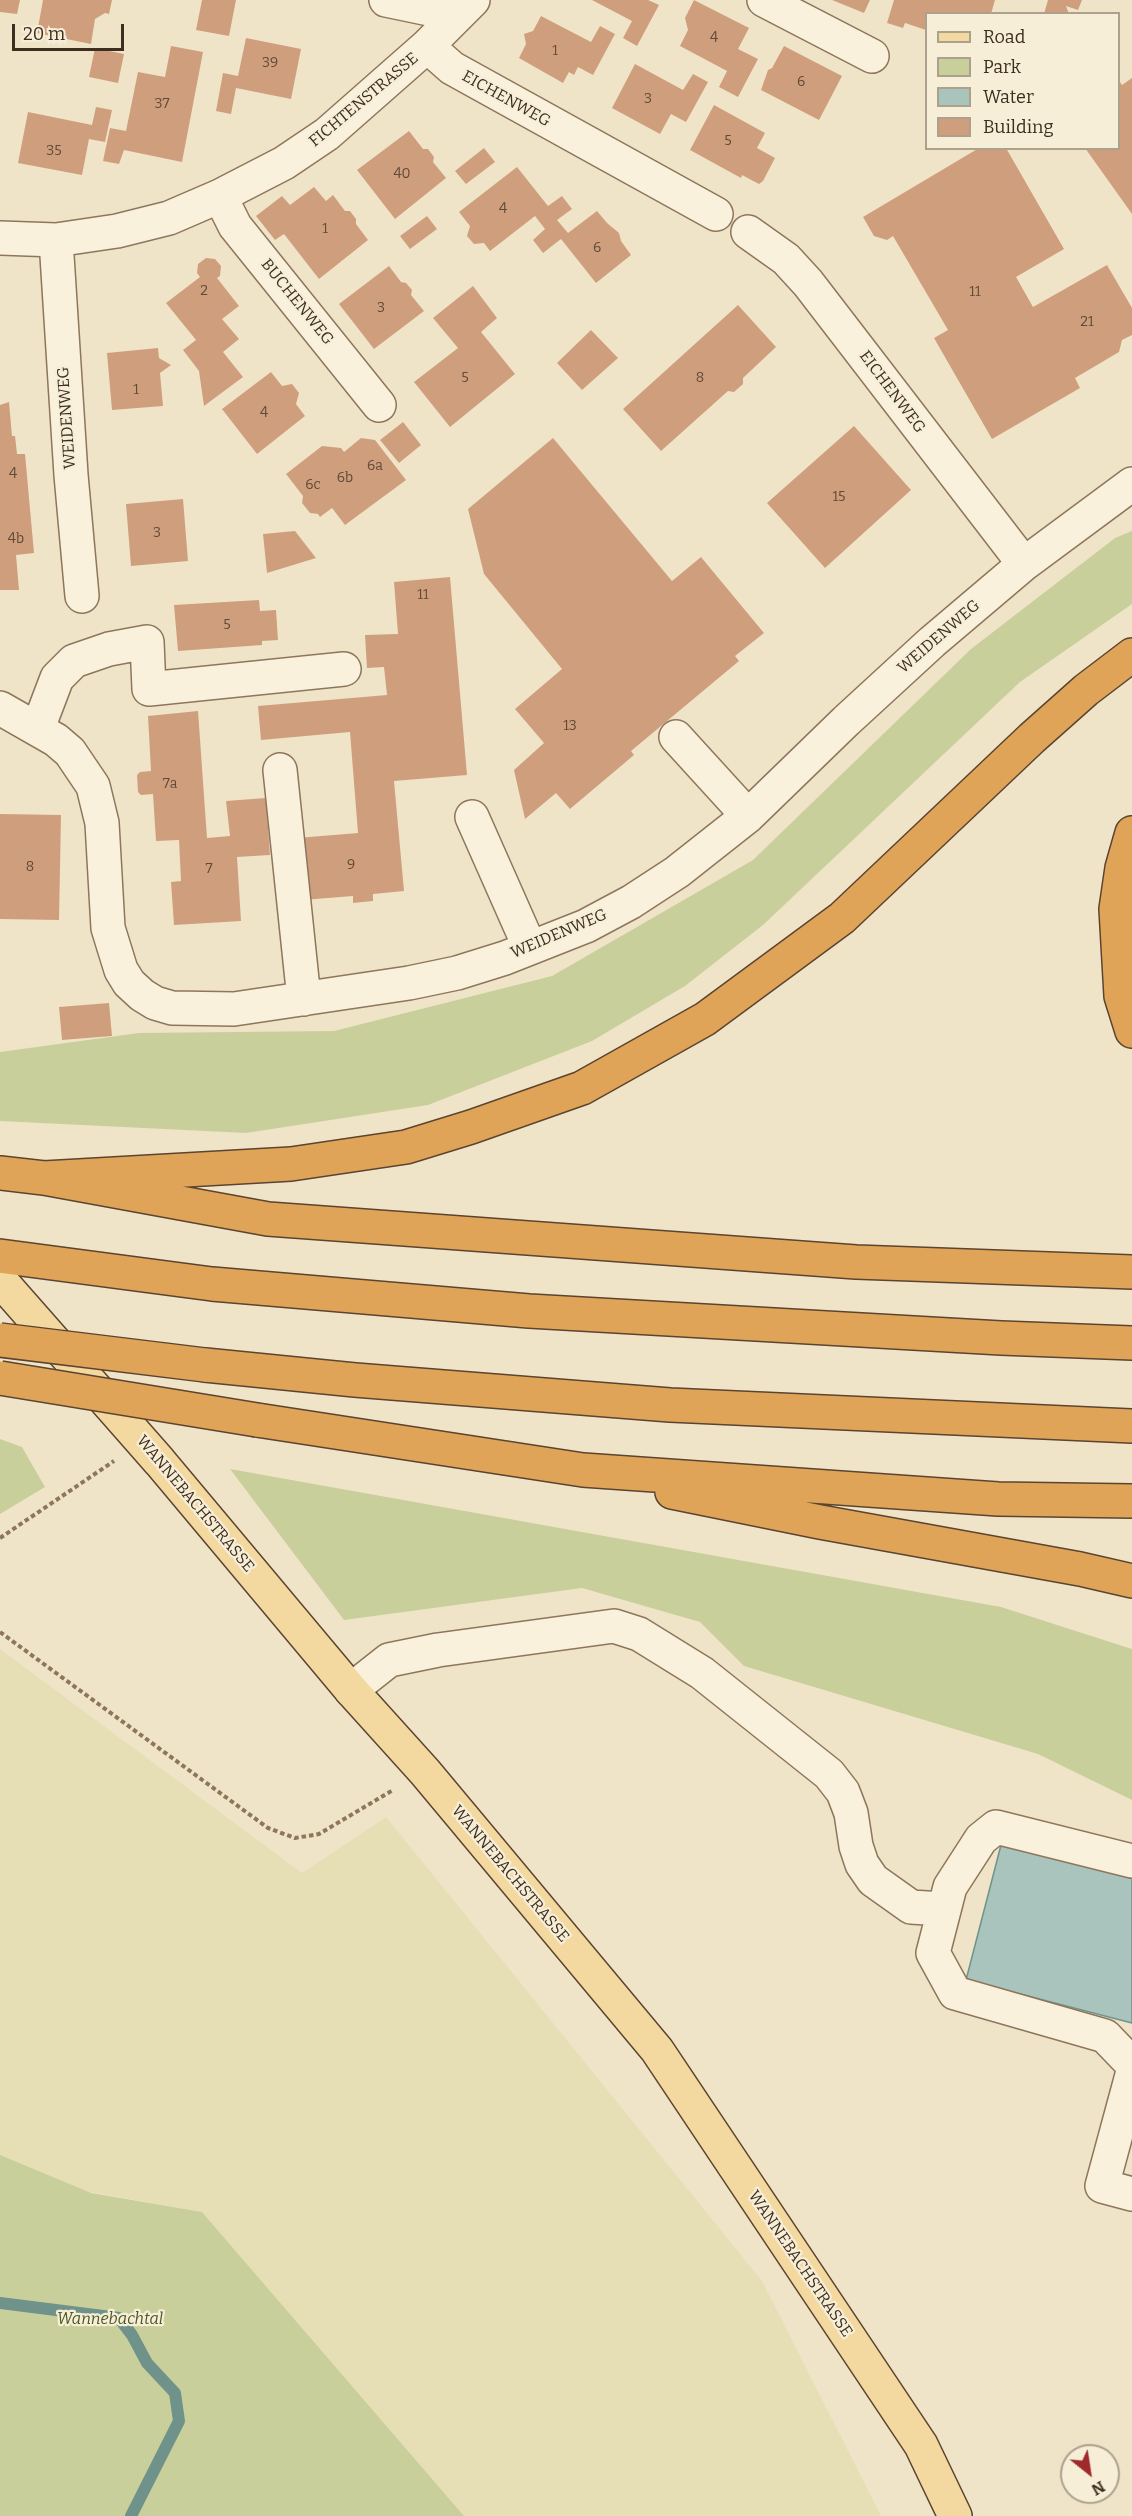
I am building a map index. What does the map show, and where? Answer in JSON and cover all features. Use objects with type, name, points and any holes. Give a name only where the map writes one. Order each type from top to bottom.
[{"type":"highway","points":[[44,1178],[269,1166],[405,1147],[471,1127],[582,1088],[705,1019],[842,918],[1032,738],[1086,690],[1132,655]]},
{"type":"highway","points":[[1132,833],[1122,868],[1116,909],[1121,996],[1132,1031]]},
{"type":"highway","points":[[0,1173],[44,1178],[268,1220],[856,1262],[1132,1272]]},
{"type":"highway","points":[[0,1256],[212,1284],[529,1311],[1001,1338],[1132,1343]]},
{"type":"highway","points":[[0,1340],[205,1365],[356,1380],[670,1405],[1132,1426]]},
{"type":"highway","points":[[0,1378],[583,1470],[998,1499],[1132,1502]]},
{"type":"highway","points":[[583,1470],[700,1499],[1006,1554],[1132,1581]]},
{"type":"main road","name":"WANNEBACHSTRASSE","points":[[0,1280],[424,1772],[657,2050],[921,2445],[955,2516]]},
{"type":"street","points":[[386,0],[465,8]]},
{"type":"street","points":[[764,0],[872,56]]},
{"type":"street","name":"FICHTENSTRASSE","points":[[0,238],[56,240],[117,231],[169,218],[220,196],[284,163],[327,134],[427,46],[465,8]]},
{"type":"street","name":"EICHENWEG","points":[[427,46],[452,68],[716,214]]},
{"type":"street","name":"BUCHENWEG","points":[[220,196],[235,225],[379,405]]},
{"type":"street","name":"EICHENWEG","points":[[748,232],[786,259],[808,283],[1024,564]]},
{"type":"street","name":"WEIDENWEG","points":[[56,240],[71,475],[82,596]]},
{"type":"street","name":"WEIDENWEG","points":[[0,708],[38,728],[70,752],[93,786],[102,823],[108,928],[122,970],[129,983],[154,1003],[172,1008],[234,1009],[409,983],[457,973],[586,926],[631,902],[677,872],[748,816],[932,642],[1024,564],[1132,484]]},
{"type":"street","points":[[38,728],[57,678],[74,661],[109,649],[147,642],[149,689],[344,669]]},
{"type":"street","points":[[676,736],[748,816]]},
{"type":"street","points":[[280,770],[304,999]]},
{"type":"street","points":[[472,817],[530,948]]},
{"type":"street","points":[[351,1690],[388,1660],[438,1650],[614,1626],[639,1634],[702,1673],[829,1774],[843,1792],[851,1813],[856,1846],[862,1864],[873,1880],[911,1907],[943,1909]]},
{"type":"street","points":[[1132,1861],[996,1827],[981,1839],[950,1887],[933,1953],[955,1993],[1105,2036],[1132,2064]]},
{"type":"street","points":[[1132,2074],[1102,2186],[1132,2193]]},
{"type":"path","points":[[0,1538],[141,1442]]},
{"type":"path","points":[[0,1632],[268,1828],[294,1838],[319,1834],[424,1772]]},
{"type":"shaded area","points":[[0,1649],[302,1873],[386,1817],[762,2281],[881,2516],[464,2516],[202,2212],[0,2176]]},
{"type":"green space","points":[[1132,531],[1132,604],[1020,682],[763,925],[685,986],[592,1041],[428,1105],[246,1133],[0,1121],[0,1052],[139,1033],[334,1031],[552,976],[753,860],[971,649],[1115,538]]},
{"type":"green space","points":[[0,1439],[22,1447],[45,1487],[0,1514]]},
{"type":"green space","points":[[230,1469],[1001,1607],[1132,1649],[1132,1800],[1038,1754],[744,1666],[700,1622],[582,1588],[344,1620]]},
{"type":"green space","name":"Wannebachtal","points":[[0,2155],[91,2193],[202,2212],[464,2516],[0,2516]]},
{"type":"water","points":[[1001,1845],[1132,1878],[1132,2023],[966,1980]]},
{"type":"building","points":[[0,0],[20,0],[17,14],[0,12]]},
{"type":"building","points":[[43,0],[112,0],[109,14],[105,13],[95,19],[91,44],[37,33]]},
{"type":"building","points":[[202,0],[236,0],[229,36],[196,30]]},
{"type":"building","points":[[592,0],[648,0],[659,5],[637,46],[623,38],[632,21]]},
{"type":"building","points":[[694,0],[749,28],[738,49],[758,59],[738,97],[719,87],[727,71],[680,46],[688,30],[685,18]]},
{"type":"building","points":[[832,0],[870,0],[864,13]]},
{"type":"building","points":[[894,0],[995,0],[992,12],[925,12],[925,30],[905,23],[903,28],[887,23]]},
{"type":"building","points":[[1048,0],[1082,0],[1078,10],[1066,6],[1068,12],[1045,12]]},
{"type":"building","points":[[541,16],[591,42],[600,26],[615,34],[593,75],[578,67],[574,75],[569,72],[563,83],[519,58],[526,44],[524,34],[533,31]]},
{"type":"building","points":[[246,38],[301,49],[291,99],[236,88],[231,114],[216,111],[223,73],[238,76]]},
{"type":"building","points":[[171,46],[203,52],[182,162],[124,150],[119,164],[103,161],[110,128],[126,131],[138,72],[165,77]]},
{"type":"building","points":[[784,46],[842,76],[819,120],[761,90],[768,70],[772,68]]},
{"type":"building","points":[[95,48],[124,54],[118,83],[89,77]]},
{"type":"building","points":[[635,64],[683,90],[693,74],[708,82],[686,122],[671,114],[660,134],[612,108]]},
{"type":"building","points":[[1132,78],[1132,214],[1086,150],[1120,150],[1120,82],[1122,85]]},
{"type":"building","points":[[714,105],[765,133],[757,148],[775,158],[763,181],[759,184],[742,175],[741,178],[690,150]]},
{"type":"building","points":[[96,107],[112,110],[105,142],[89,139],[82,175],[18,163],[28,112],[92,125]]},
{"type":"building","points":[[409,131],[423,149],[428,149],[434,157],[433,162],[446,178],[395,219],[357,170]]},
{"type":"building","points":[[484,148],[495,162],[466,184],[455,171]]},
{"type":"building","points":[[976,150],[1007,150],[1064,249],[1016,277],[1033,307],[1107,265],[1132,308],[1132,335],[1122,340],[1119,352],[1075,378],[1080,388],[992,439],[934,338],[948,330],[893,236],[887,240],[874,236],[863,217]]},
{"type":"building","points":[[517,167],[548,206],[562,196],[572,209],[557,220],[568,233],[597,211],[619,233],[621,241],[631,255],[596,283],[561,239],[543,253],[533,240],[545,229],[535,216],[490,251],[484,243],[474,244],[467,236],[470,226],[459,212]]},
{"type":"building","points":[[314,187],[326,201],[333,195],[345,211],[350,211],[368,240],[319,279],[284,234],[275,240],[256,216],[282,196],[290,205]]},
{"type":"building","points":[[427,216],[437,229],[410,249],[400,236]]},
{"type":"building","points":[[206,258],[215,259],[221,266],[220,276],[217,278],[239,306],[222,319],[239,339],[223,352],[243,377],[204,406],[199,371],[183,350],[196,340],[166,303],[200,277],[197,273],[198,264]]},
{"type":"building","points":[[389,266],[401,282],[406,283],[412,290],[411,295],[424,311],[374,349],[339,304]]},
{"type":"building","points":[[473,286],[497,318],[481,332],[515,374],[450,427],[414,382],[458,348],[433,318]]},
{"type":"building","points":[[738,305],[776,347],[743,378],[743,384],[734,392],[728,391],[661,451],[623,409]]},
{"type":"building","points":[[591,330],[618,358],[582,390],[557,363]]},
{"type":"building","points":[[158,348],[159,358],[171,365],[160,373],[163,406],[112,410],[107,353]]},
{"type":"building","points":[[271,372],[282,386],[292,384],[299,393],[296,404],[305,416],[257,454],[222,409]]},
{"type":"building","points":[[9,402],[12,436],[15,436],[17,454],[25,454],[34,553],[16,555],[19,590],[0,590],[0,405]]},
{"type":"building","points":[[403,422],[421,445],[399,463],[380,440]]},
{"type":"building","points":[[854,426],[911,490],[825,568],[767,503]]},
{"type":"building","points":[[361,438],[375,440],[406,480],[345,525],[332,508],[320,517],[318,514],[310,513],[302,503],[303,496],[286,474],[322,446],[341,448],[344,452]]},
{"type":"building","points":[[553,438],[672,581],[701,557],[764,633],[735,656],[739,661],[631,751],[634,755],[570,809],[556,793],[525,819],[514,770],[544,743],[515,709],[562,669],[484,574],[468,509]]},
{"type":"building","points":[[183,499],[188,561],[131,566],[126,504]]},
{"type":"building","points":[[295,531],[316,558],[267,573],[263,534]]},
{"type":"building","points":[[450,577],[467,775],[394,781],[404,891],[373,894],[373,901],[353,903],[353,896],[303,900],[297,838],[358,833],[350,732],[261,740],[258,706],[387,695],[384,667],[367,668],[365,635],[398,634],[394,582]]},
{"type":"building","points":[[259,600],[260,611],[276,610],[278,640],[262,641],[262,645],[178,651],[174,605]]},
{"type":"building","points":[[198,711],[207,838],[230,836],[226,801],[266,798],[270,855],[237,857],[241,921],[174,925],[171,882],[181,881],[179,840],[156,841],[153,794],[141,795],[138,792],[137,775],[140,772],[151,771],[148,716]]},
{"type":"building","points":[[0,814],[61,815],[59,920],[0,919]]},
{"type":"building","points":[[109,1003],[112,1036],[62,1040],[59,1007]]},
{"type":"waterway","points":[[0,2303],[119,2318],[132,2335],[147,2363],[175,2393],[179,2421],[131,2516]]}]
